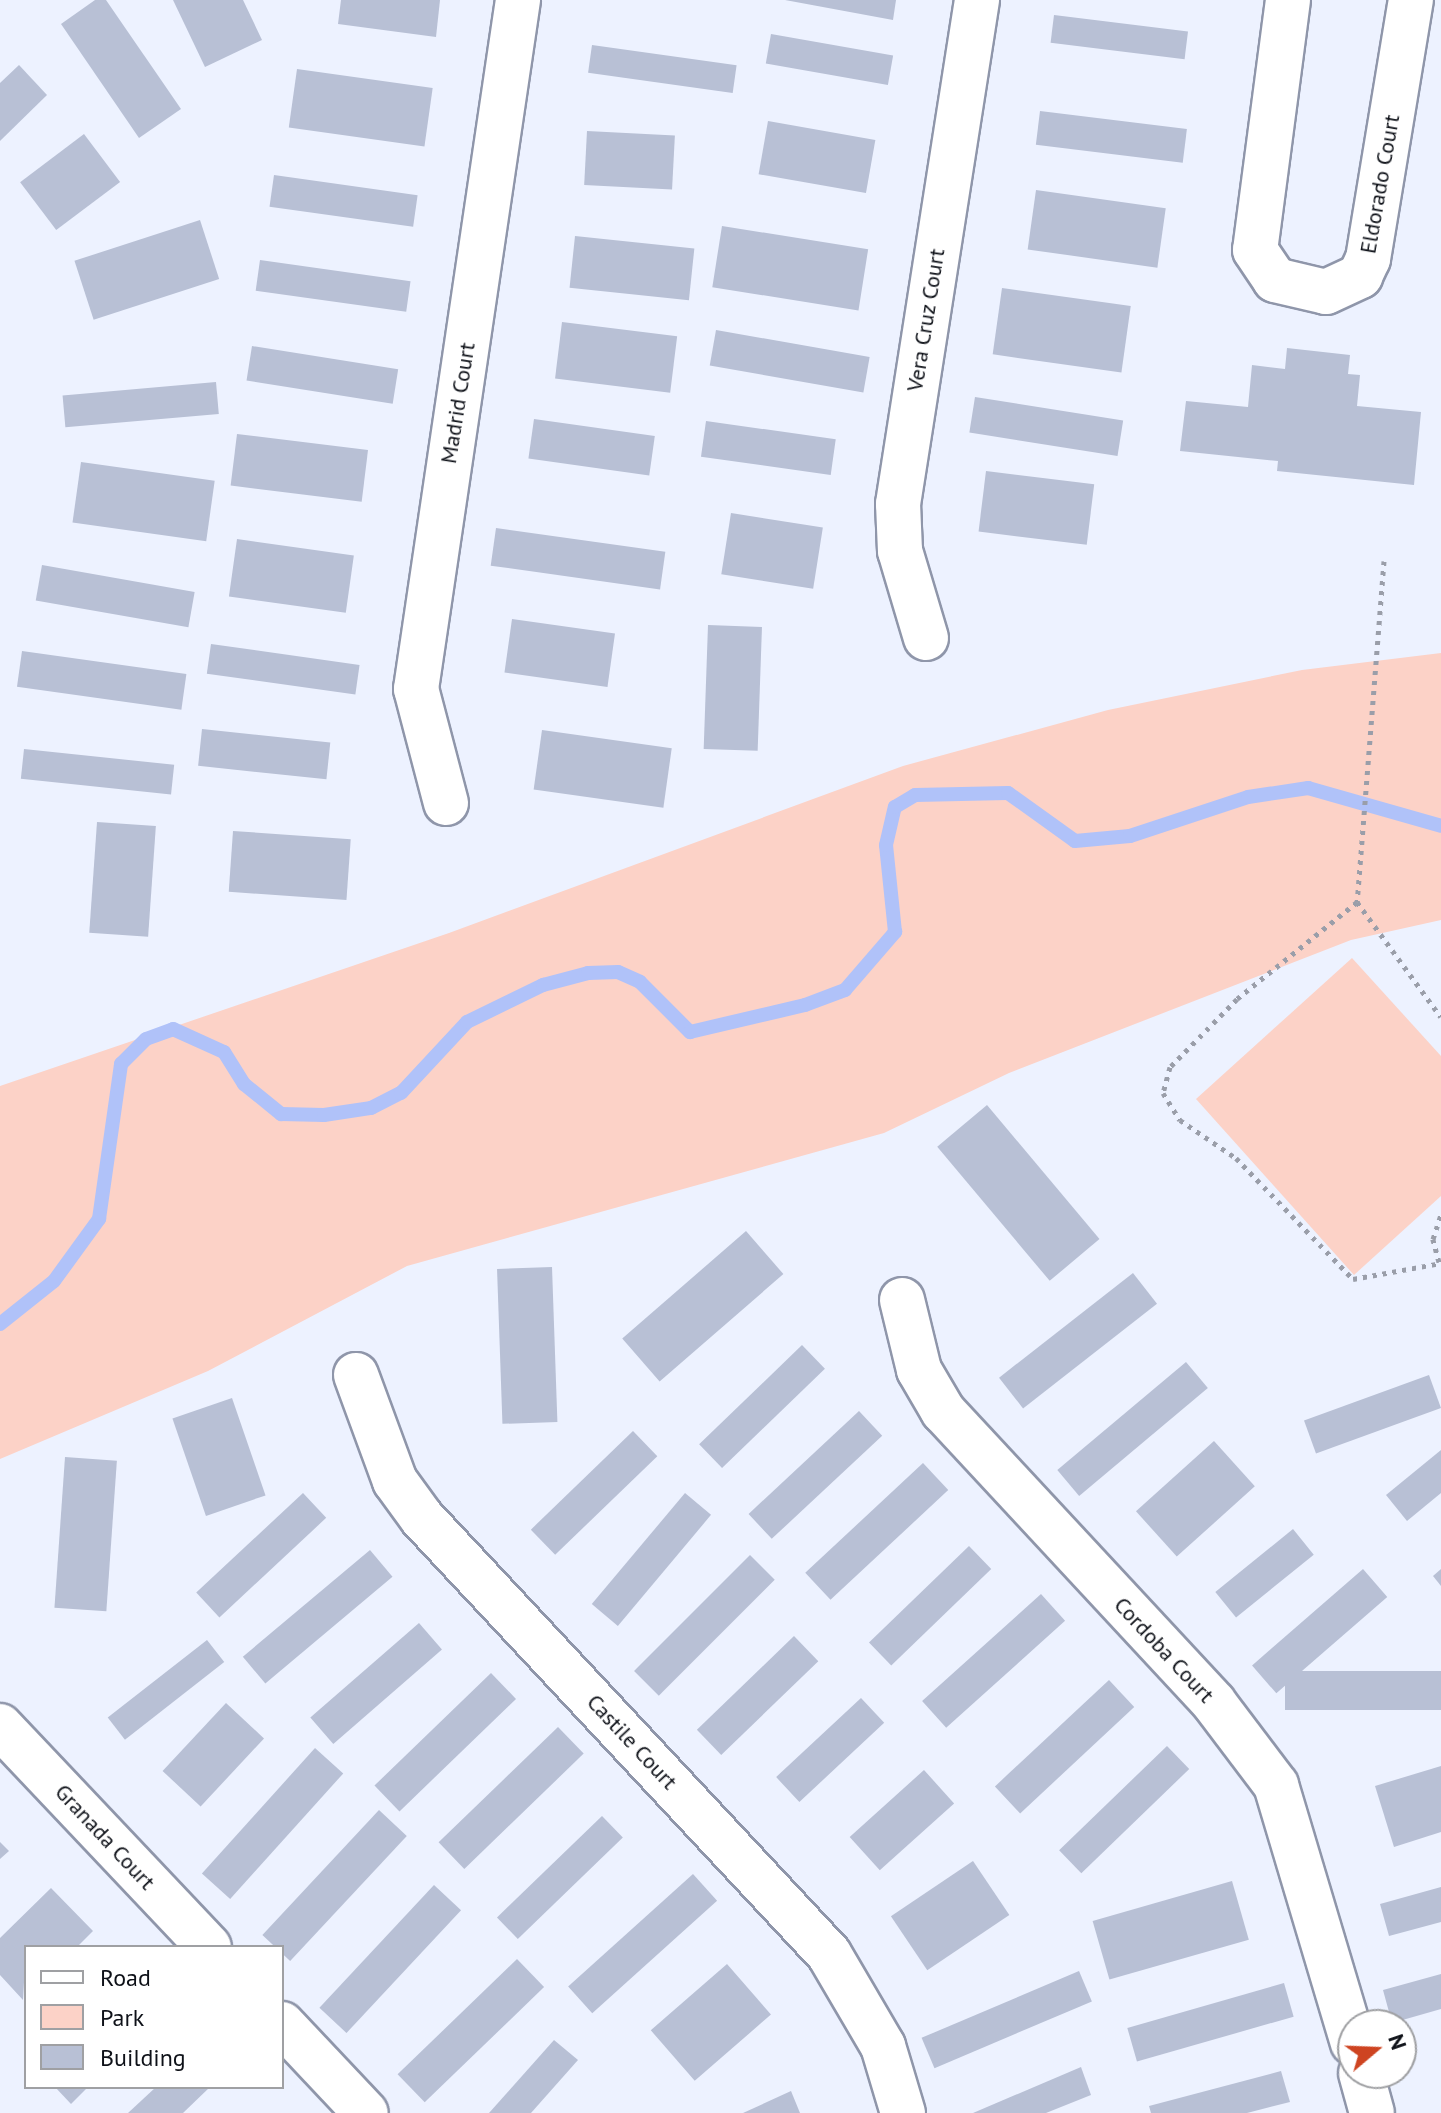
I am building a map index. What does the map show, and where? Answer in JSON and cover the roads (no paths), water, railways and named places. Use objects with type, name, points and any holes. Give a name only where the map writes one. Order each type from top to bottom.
[{"type":"street","name":"Madrid Court","points":[[446,803],[416,689],[518,0]]},
{"type":"street","name":"Vera Cruz Court","points":[[926,638],[900,551],[898,504],[977,0]]},
{"type":"street","name":"Eldorado Court","points":[[1288,0],[1255,250],[1275,280],[1326,292],[1360,276],[1368,259],[1411,0]]},
{"type":"street","name":"Cordoba Court","points":[[902,1300],[919,1370],[943,1411],[1214,1703],[1276,1785],[1343,2009]]},
{"type":"street","name":"Castile Court","points":[[356,1375],[395,1481],[422,1518],[829,1954],[883,2046],[903,2113]]},
{"type":"street","name":"Granada Court","points":[[0,1726],[207,1945]]},
{"type":"street","points":[[284,2026],[366,2113]]},
{"type":"street","points":[[1365,2089],[1372,2113]]},
{"type":"waterway","points":[[0,1324],[54,1281],[99,1219],[121,1064],[146,1039],[173,1029],[224,1052],[244,1084],[281,1114],[324,1115],[371,1108],[401,1093],[467,1022],[543,985],[588,973],[618,972],[640,982],[690,1032],[805,1005],[845,990],[895,932],[886,845],[895,807],[915,795],[1008,793],[1075,841],[1130,836],[1248,797],[1308,788],[1441,826]]}]
